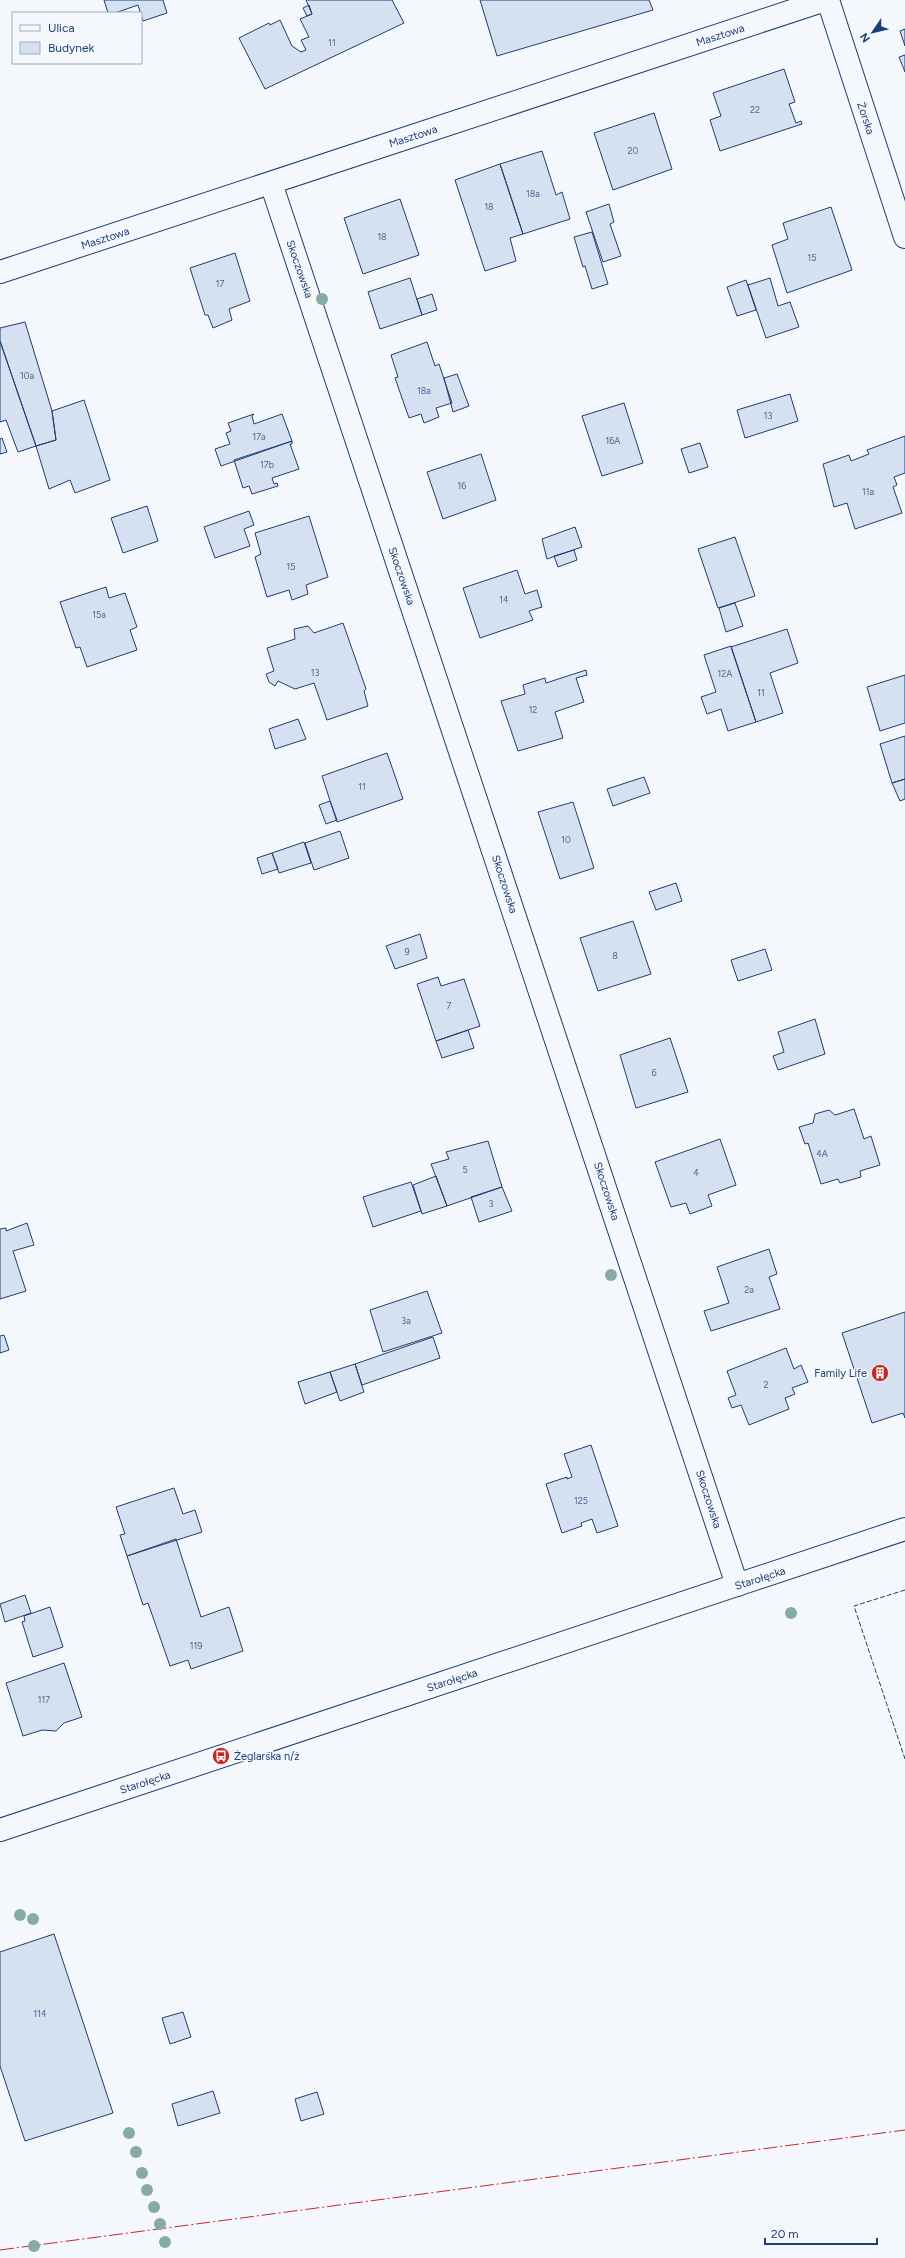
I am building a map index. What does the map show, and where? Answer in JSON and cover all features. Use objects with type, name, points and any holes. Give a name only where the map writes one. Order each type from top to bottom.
[{"type":"street","name":"Masztowa","points":[[0,272],[826,0]]},
{"type":"street","name":"Żorska","points":[[826,0],[905,237]]},
{"type":"street","name":"Skoczowska","points":[[271,183],[737,1585]]},
{"type":"street","name":"Starołęcka","points":[[0,1830],[905,1530]]},
{"type":"building","points":[[104,0],[163,0],[167,13],[143,21],[142,12],[140,12],[138,5],[118,12],[108,12]]},
{"type":"building","points":[[306,0],[392,0],[404,23],[265,89],[239,38],[269,23],[270,25],[280,20],[292,46],[301,52],[306,50],[301,40],[309,37],[300,19],[312,14]]},
{"type":"building","points":[[480,0],[649,0],[653,10],[497,56]]},
{"type":"building","points":[[309,5],[312,14],[307,16],[303,8]]},
{"type":"building","points":[[905,29],[905,46],[900,31]]},
{"type":"building","points":[[905,55],[905,72],[899,57]]},
{"type":"building","points":[[784,69],[795,102],[789,104],[796,123],[801,121],[802,124],[720,151],[710,120],[721,116],[713,93]]},
{"type":"building","points":[[654,113],[672,169],[613,190],[594,133]]},
{"type":"building","points":[[542,151],[556,195],[562,192],[570,219],[523,234],[500,164]]},
{"type":"building","points":[[500,164],[523,234],[510,238],[516,261],[485,271],[455,180]]},
{"type":"building","points":[[400,199],[419,255],[363,274],[344,218]]},
{"type":"building","points":[[609,204],[614,222],[610,224],[621,256],[603,262],[586,212]]},
{"type":"building","points":[[831,207],[852,270],[787,293],[772,245],[788,239],[783,223]]},
{"type":"building","points":[[592,232],[608,284],[592,289],[585,266],[583,267],[574,237]]},
{"type":"building","points":[[235,253],[250,301],[229,309],[232,320],[213,328],[208,315],[205,315],[190,268]]},
{"type":"building","points":[[410,278],[422,315],[380,329],[368,292]]},
{"type":"building","points":[[770,278],[778,306],[790,302],[799,327],[766,338],[748,285]]},
{"type":"building","points":[[746,280],[756,310],[737,316],[727,287]]},
{"type":"building","points":[[432,294],[437,310],[422,315],[417,299]]},
{"type":"building","points":[[25,322],[52,411],[56,440],[36,446],[0,341],[0,328]]},
{"type":"building","points":[[0,341],[36,446],[18,452],[6,420],[0,422]]},
{"type":"building","points":[[427,342],[435,366],[439,364],[452,403],[436,408],[439,417],[424,423],[421,414],[409,418],[395,378],[398,377],[391,355]]},
{"type":"building","points":[[457,374],[469,406],[453,412],[444,378]]},
{"type":"building","points":[[790,394],[798,421],[745,438],[737,410]]},
{"type":"building","points":[[84,400],[110,480],[75,493],[70,480],[49,489],[36,446],[56,440],[52,411]]},
{"type":"building","points":[[624,403],[643,463],[602,476],[582,416]]},
{"type":"building","points":[[254,414],[252,416],[254,424],[282,414],[292,441],[221,466],[215,449],[230,444],[226,433],[231,431],[228,423]]},
{"type":"building","points":[[905,436],[905,473],[894,477],[897,485],[893,487],[902,513],[855,529],[847,503],[834,507],[823,464],[849,455],[851,461],[869,454],[867,450]]},
{"type":"building","points":[[2,438],[7,452],[0,454],[0,439]]},
{"type":"building","points":[[292,441],[292,444],[290,444],[299,469],[272,478],[274,484],[277,483],[278,486],[252,494],[249,486],[243,488],[234,460]]},
{"type":"building","points":[[700,443],[708,467],[689,473],[681,449]]},
{"type":"building","points":[[481,454],[496,500],[443,519],[427,472]]},
{"type":"building","points":[[147,506],[158,541],[123,553],[111,518]]},
{"type":"building","points":[[249,511],[254,525],[244,529],[250,546],[215,558],[204,527]]},
{"type":"building","points":[[309,516],[328,577],[306,585],[308,594],[292,600],[289,590],[267,597],[255,557],[261,554],[255,533]]},
{"type":"building","points":[[575,527],[582,547],[547,559],[542,539]]},
{"type":"building","points":[[735,537],[755,596],[718,608],[698,549]]},
{"type":"building","points":[[574,550],[577,560],[558,567],[554,556]]},
{"type":"building","points":[[517,570],[525,594],[537,590],[542,607],[529,611],[533,620],[480,638],[463,588]]},
{"type":"building","points":[[106,587],[109,598],[125,593],[137,627],[130,630],[137,650],[87,667],[80,647],[76,648],[60,602]]},
{"type":"building","points":[[735,603],[743,626],[726,632],[719,608]]},
{"type":"building","points":[[343,623],[366,689],[364,691],[368,706],[327,720],[314,683],[295,689],[278,681],[275,686],[269,682],[266,674],[274,671],[267,648],[295,639],[294,629],[308,626],[314,633]]},
{"type":"building","points":[[787,629],[798,663],[770,673],[783,713],[756,722],[731,647]]},
{"type":"building","points":[[731,646],[756,722],[728,731],[721,709],[707,714],[701,697],[716,692],[704,655]]},
{"type":"building","points":[[586,670],[587,675],[576,678],[584,702],[555,712],[563,738],[518,751],[501,701],[525,694],[523,685],[545,678],[546,683]]},
{"type":"building","points":[[905,675],[905,723],[880,731],[867,687]]},
{"type":"building","points":[[298,719],[306,739],[275,749],[269,729]]},
{"type":"building","points":[[905,736],[905,779],[892,783],[880,744]]},
{"type":"building","points":[[387,753],[403,799],[337,822],[322,776]]},
{"type":"building","points":[[644,777],[650,793],[613,806],[607,789]]},
{"type":"building","points":[[905,779],[905,799],[900,801],[892,783]]},
{"type":"building","points":[[330,801],[337,820],[326,824],[319,805]]},
{"type":"building","points":[[573,802],[594,868],[560,879],[538,812]]},
{"type":"building","points":[[340,831],[349,858],[314,870],[305,843]]},
{"type":"building","points":[[304,842],[311,863],[279,873],[272,853]]},
{"type":"building","points":[[272,853],[278,869],[262,874],[257,858]]},
{"type":"building","points":[[676,883],[682,901],[656,910],[649,892]]},
{"type":"building","points":[[633,921],[651,974],[598,991],[580,938]]},
{"type":"building","points":[[420,934],[427,958],[395,969],[386,946]]},
{"type":"building","points":[[765,949],[772,970],[738,981],[731,960]]},
{"type":"building","points":[[438,977],[441,986],[464,979],[480,1026],[436,1041],[417,984]]},
{"type":"building","points":[[815,1019],[825,1054],[778,1070],[773,1056],[784,1052],[778,1032]]},
{"type":"building","points":[[468,1030],[474,1048],[442,1058],[436,1041]]},
{"type":"building","points":[[670,1038],[688,1092],[636,1108],[620,1055]]},
{"type":"building","points":[[854,1109],[864,1139],[871,1136],[880,1165],[860,1171],[861,1177],[840,1183],[838,1179],[821,1184],[808,1143],[805,1144],[799,1127],[813,1123],[815,1114],[829,1110],[835,1115]]},
{"type":"building","points":[[720,1139],[736,1185],[708,1195],[712,1206],[690,1214],[686,1203],[671,1207],[655,1162]]},
{"type":"building","points":[[488,1141],[502,1187],[447,1206],[431,1164],[449,1159],[446,1152]]},
{"type":"building","points":[[436,1176],[447,1206],[422,1214],[413,1185]]},
{"type":"building","points":[[411,1182],[421,1211],[373,1227],[363,1197]]},
{"type":"building","points":[[502,1187],[512,1211],[479,1222],[471,1197]]},
{"type":"building","points":[[27,1223],[34,1245],[13,1251],[26,1291],[0,1299],[0,1229],[6,1228],[6,1231]]},
{"type":"building","points":[[769,1249],[777,1274],[769,1277],[780,1309],[711,1331],[704,1311],[729,1303],[717,1267]]},
{"type":"building","points":[[427,1291],[442,1333],[383,1352],[370,1310]]},
{"type":"building","name":"Family Life","points":[[905,1312],[905,1418],[903,1413],[872,1423],[842,1333]]},
{"type":"building","points":[[4,1335],[9,1350],[0,1353],[0,1336]]},
{"type":"building","points":[[433,1337],[440,1358],[362,1385],[355,1364]]},
{"type":"building","points":[[786,1348],[794,1369],[801,1365],[808,1382],[792,1388],[795,1394],[785,1398],[789,1409],[749,1425],[741,1405],[732,1408],[728,1398],[736,1395],[727,1371]]},
{"type":"building","points":[[355,1364],[364,1392],[340,1401],[330,1372]]},
{"type":"building","points":[[330,1372],[337,1392],[305,1404],[298,1382]]},
{"type":"building","points":[[591,1445],[618,1526],[597,1533],[592,1519],[581,1523],[582,1526],[562,1533],[546,1484],[567,1477],[567,1479],[572,1477],[564,1454]]},
{"type":"building","points":[[174,1488],[183,1514],[195,1510],[202,1532],[127,1556],[120,1535],[125,1534],[116,1507]]},
{"type":"building","points":[[176,1539],[201,1617],[229,1607],[243,1651],[191,1669],[188,1660],[170,1666],[148,1603],[143,1605],[127,1556]]},
{"type":"building","points":[[25,1595],[31,1613],[5,1622],[0,1604]]},
{"type":"building","points":[[50,1607],[63,1647],[33,1657],[22,1622],[25,1621],[24,1616]]},
{"type":"building","points":[[64,1663],[82,1717],[64,1723],[56,1731],[42,1730],[23,1736],[6,1683]]},
{"type":"building","points":[[54,1934],[113,2113],[25,2141],[0,2066],[0,1952]]},
{"type":"building","points":[[183,2012],[191,2037],[170,2044],[162,2018]]},
{"type":"building","points":[[213,2091],[220,2113],[178,2126],[172,2104]]},
{"type":"building","points":[[317,2092],[324,2114],[301,2121],[295,2099]]},
{"type":"fence","points":[[905,1590],[854,1606],[905,1759]]},
{"type":"power","points":[[0,2250],[905,2130]]},
{"type":"place","name":"Family Life","points":[[880,1373]]},
{"type":"place","name":"Żeglarska n/ż","points":[[221,1756]]}]
